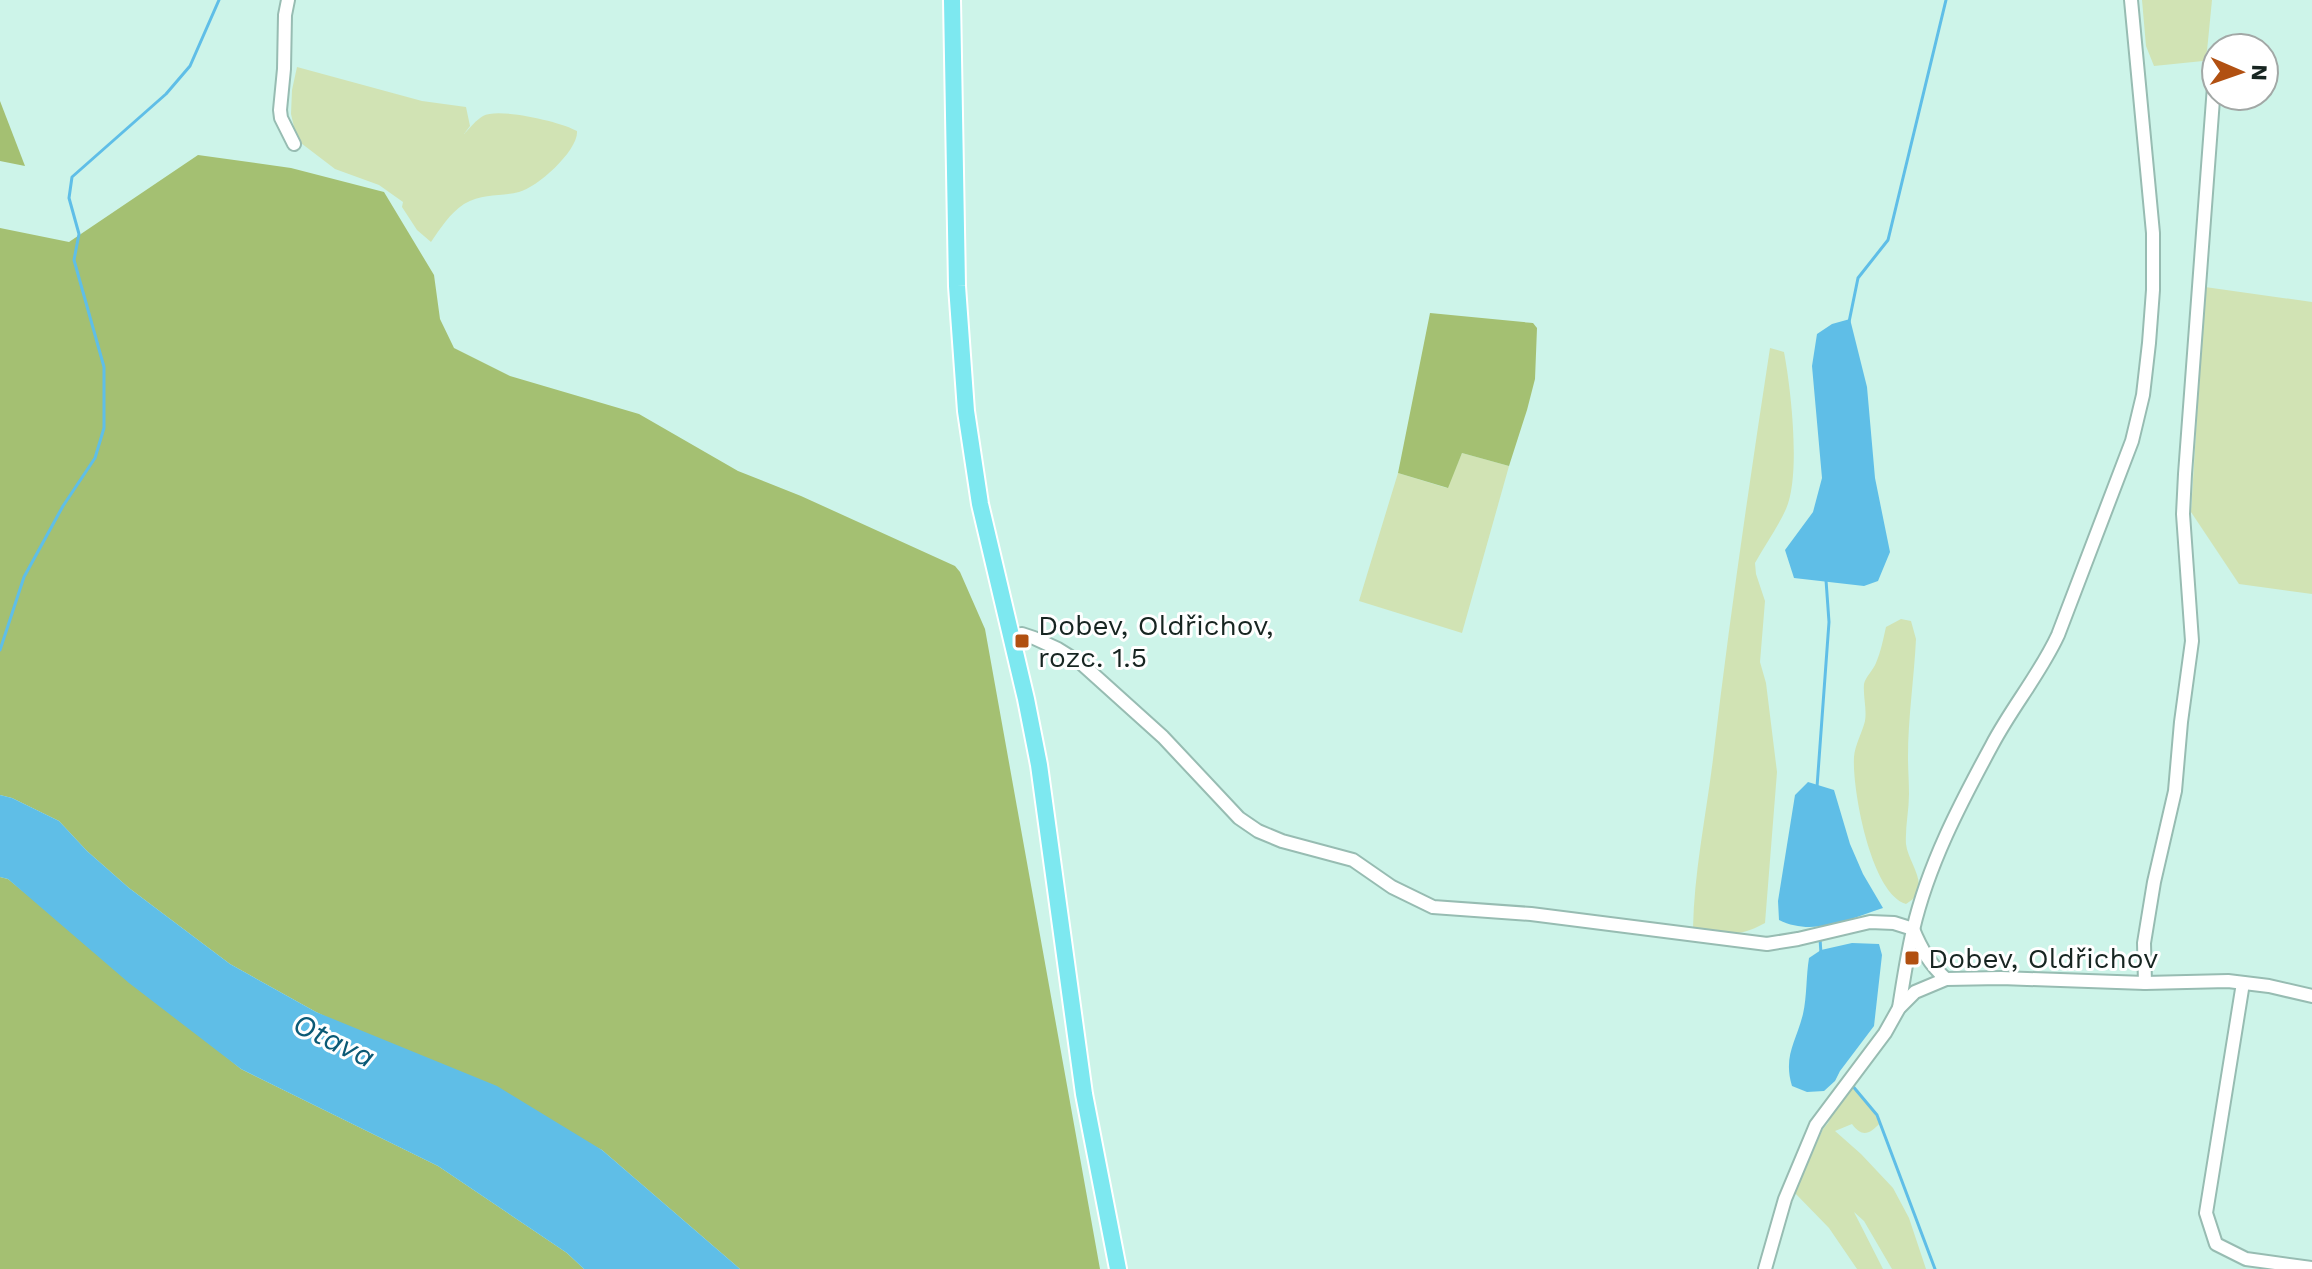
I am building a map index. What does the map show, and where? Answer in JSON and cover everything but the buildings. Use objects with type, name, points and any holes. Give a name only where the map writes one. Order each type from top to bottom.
[{"type":"main road","points":[[952,0],[957,286],[966,411],[980,504],[1039,765],[1084,1094],[1118,1269]]},
{"type":"street","points":[[288,0],[280,110],[294,144]]},
{"type":"street","points":[[1899,1008],[1913,929],[1946,834],[1994,742],[2048,657],[2058,635],[2132,441],[2143,395],[2153,290],[2153,233],[2131,0]]},
{"type":"street","points":[[2145,983],[2144,943],[2175,791],[2192,641],[2184,501],[2212,112]]},
{"type":"street","points":[[1012,636],[1022,634],[1034,638],[1082,664],[1163,737],[1239,818],[1258,831],[1282,841],[1353,860],[1392,887],[1433,907],[1531,914],[1767,944],[1870,922],[1894,923],[1913,929]]},
{"type":"street","points":[[1913,929],[1922,951],[1946,979]]},
{"type":"street","points":[[1765,1269],[1785,1199],[1816,1125],[1869,1055],[1899,1008],[1915,992],[1946,979],[2001,978],[2243,983],[2312,996]]},
{"type":"street","points":[[2243,983],[2206,1213],[2216,1244],[2246,1259],[2312,1268]]},
{"type":"green space","points":[[2142,0],[2212,0],[2209,32],[2200,32],[2200,61],[2154,66],[2146,46]]},
{"type":"green space","points":[[297,67],[422,101],[466,107],[470,126],[464,134],[483,116],[502,113],[569,127],[577,131],[576,139],[556,167],[536,183],[519,192],[464,204],[431,242],[417,230],[402,207],[403,202],[379,185],[335,169],[297,140],[291,114]]},
{"type":"green space","points":[[0,101],[25,166],[0,161]]},
{"type":"green space","points":[[198,155],[291,168],[384,192],[434,275],[440,319],[454,348],[510,376],[639,414],[738,471],[955,566],[960,572],[985,629],[1100,1269],[740,1269],[602,1150],[316,1012],[230,964],[129,888],[59,821],[0,795],[0,228],[69,242]]},
{"type":"green space","points":[[2205,287],[2312,302],[2312,594],[2239,584],[2191,512]]},
{"type":"green space","points":[[1430,313],[1533,323],[1537,328],[1535,379],[1509,466],[1462,453],[1448,488],[1398,473]]},
{"type":"green space","points":[[1770,348],[1784,352],[1792,409],[1794,454],[1791,494],[1786,509],[1755,563],[1765,601],[1760,662],[1766,683],[1777,772],[1765,923],[1746,931],[1721,934],[1693,929],[1696,886]]},
{"type":"green space","points":[[1462,453],[1509,466],[1462,633],[1359,601],[1398,473],[1447,488]]},
{"type":"green space","points":[[1901,619],[1911,621],[1916,639],[1909,728],[1906,844],[1919,883],[1914,898],[1906,904],[1894,896],[1874,862],[1860,815],[1854,772],[1855,752],[1865,721],[1865,682],[1878,659],[1886,627]]},
{"type":"green space","points":[[0,877],[8,879],[241,1069],[438,1166],[567,1253],[584,1269],[0,1269]]},
{"type":"green space","points":[[1853,1088],[1868,1103],[1880,1123],[1866,1133],[1852,1124],[1835,1131],[1893,1188],[1909,1218],[1926,1269],[1892,1269],[1864,1221],[1854,1212],[1883,1269],[1857,1269],[1829,1228],[1794,1192],[1823,1129],[1838,1103]]},
{"type":"water","points":[[1850,319],[1867,387],[1875,478],[1890,552],[1878,581],[1864,586],[1794,578],[1785,550],[1813,512],[1822,478],[1812,366],[1817,334],[1832,324]]},
{"type":"water","points":[[1808,782],[1834,790],[1850,844],[1883,908],[1818,927],[1792,925],[1779,920],[1778,901],[1795,795]]},
{"type":"water","name":"Otava","points":[[0,795],[59,821],[129,888],[230,964],[316,1012],[497,1086],[602,1150],[740,1269],[584,1269],[567,1253],[438,1166],[241,1069],[129,983],[8,879],[0,877]]},
{"type":"water","points":[[1852,943],[1879,944],[1882,955],[1874,1026],[1835,1081],[1824,1091],[1807,1092],[1792,1086],[1789,1066],[1804,1007],[1809,958],[1821,950]]},
{"type":"waterway","points":[[0,650],[24,577],[63,506],[95,458],[104,428],[104,367],[74,260],[79,234],[69,198],[72,177],[166,94],[190,66],[219,0]]},
{"type":"waterway","points":[[1849,322],[1858,278],[1888,240],[1946,0]]},
{"type":"waterway","points":[[1817,787],[1829,622],[1826,580]]},
{"type":"waterway","points":[[1820,938],[1821,954]]},
{"type":"waterway","points":[[1851,1084],[1877,1115],[1935,1269]]},
{"type":"place","name":"Dobev, Oldřichov, rozc. 1.5","points":[[1022,641]]},
{"type":"place","name":"Dobev, Oldřichov","points":[[1912,958]]}]
